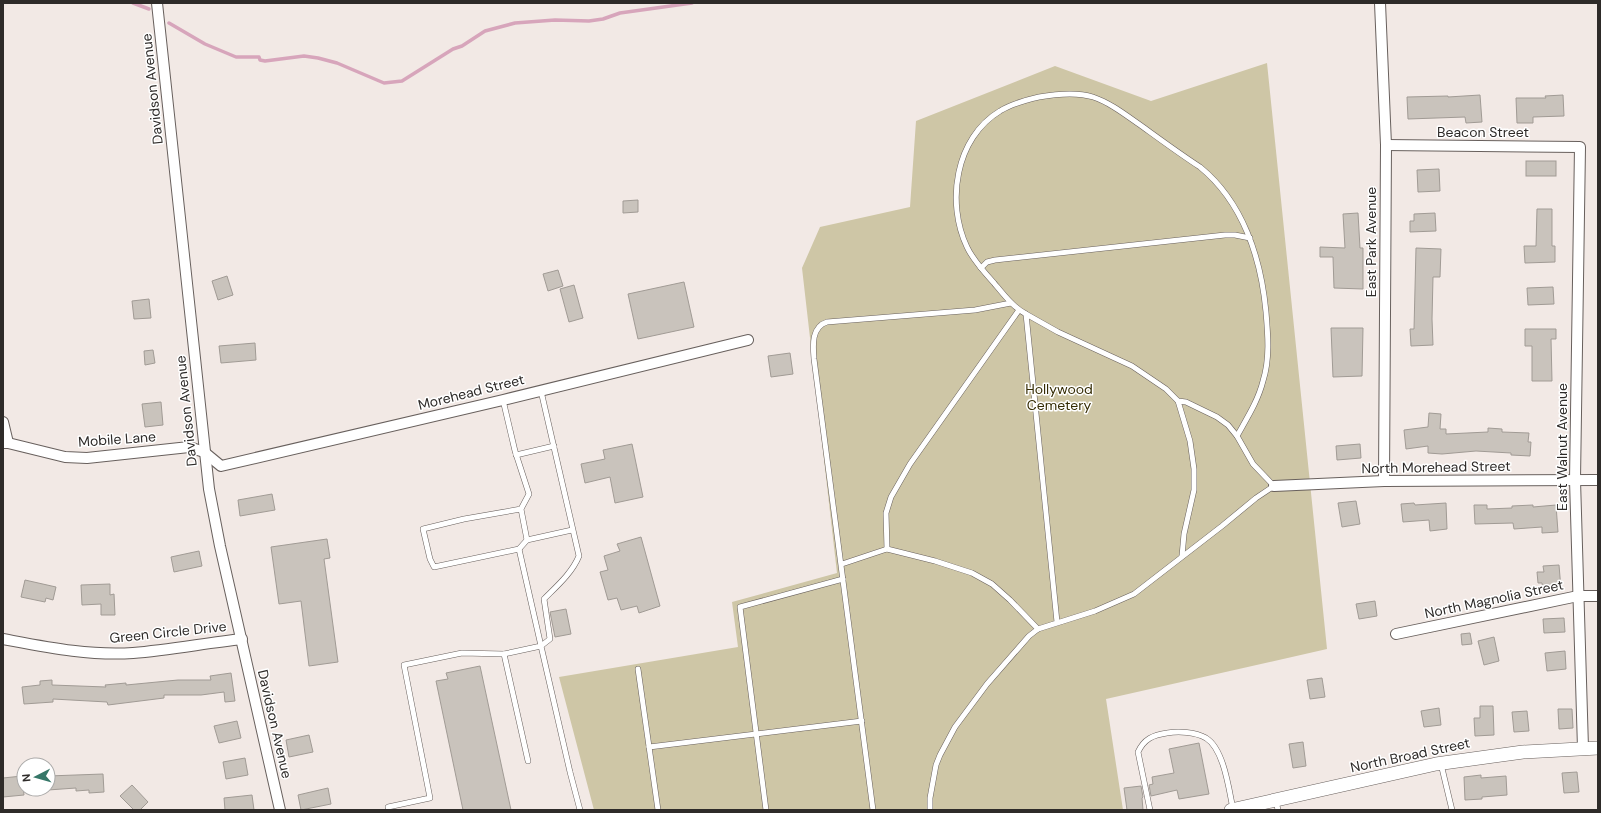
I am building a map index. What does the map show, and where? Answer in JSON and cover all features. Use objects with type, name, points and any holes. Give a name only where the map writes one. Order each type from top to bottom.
[{"type":"street","name":"Davidson Avenue","points":[[157,3],[209,489],[217,532],[280,810]]},
{"type":"street","name":"East Park Avenue","points":[[1380,3],[1386,145],[1384,481]]},
{"type":"street","name":"Beacon Street","points":[[1386,145],[1580,147]]},
{"type":"street","name":"East Walnut Avenue","points":[[1580,147],[1575,480],[1583,748]]},
{"type":"street","name":"Morehead Street","points":[[204,452],[221,466],[503,400],[748,340]]},
{"type":"street","name":"Mobile Lane","points":[[3,422],[6,443],[64,457],[87,458],[189,447],[204,452]]},
{"type":"street","name":"North Morehead Street","points":[[1274,486],[1384,481],[1598,480]]},
{"type":"street","name":"North Magnolia Street","points":[[1396,634],[1578,596],[1598,596]]},
{"type":"street","name":"Green Circle Drive","points":[[3,639],[63,650],[99,653],[133,653],[242,639]]},
{"type":"street","name":"North Broad Street","points":[[1232,810],[1277,805],[1441,763],[1523,752],[1598,748]]},
{"type":"lane","points":[[1182,556],[1184,534],[1194,490],[1194,469],[1190,441],[1178,401],[1166,389],[1132,366],[1058,332],[1019,310],[1011,303],[981,268],[966,247],[960,226],[956,202],[956,181],[964,157],[981,127],[999,112],[1018,103],[1045,96],[1086,96],[1105,102],[1125,114],[1211,176],[1230,200],[1250,238],[1258,261],[1265,299],[1268,335],[1267,358],[1263,381],[1257,399],[1237,436]]},
{"type":"lane","points":[[981,268],[987,262],[995,260],[1225,235],[1250,238]]},
{"type":"lane","points":[[874,810],[814,359],[814,339],[817,330],[823,323],[827,322],[975,310],[1011,303]]},
{"type":"lane","points":[[887,549],[885,528],[886,513],[891,497],[910,464],[1019,310]]},
{"type":"lane","points":[[1026,314],[1057,622]]},
{"type":"lane","points":[[388,810],[388,807],[430,798],[404,665],[462,653],[504,654],[541,646],[550,639],[544,600],[576,564],[579,556],[541,390]]},
{"type":"lane","points":[[503,400],[516,455],[529,494],[521,508],[527,540]]},
{"type":"lane","points":[[930,810],[931,791],[936,765],[940,754],[955,727],[987,684],[1017,648],[1038,629],[1095,611],[1126,598],[1148,584],[1256,498],[1274,486],[1252,464],[1237,436],[1228,425],[1217,417],[1186,402],[1178,401]]},
{"type":"lane","points":[[516,455],[554,446]]},
{"type":"lane","points":[[521,508],[423,529],[430,559],[434,567],[520,549],[527,540],[572,530]]},
{"type":"lane","points":[[520,549],[541,646],[580,810]]},
{"type":"lane","points":[[842,564],[887,549],[935,561],[972,573],[984,579],[1010,600],[1038,629]]},
{"type":"lane","points":[[766,810],[740,607],[843,579]]},
{"type":"lane","points":[[504,654],[528,761]]},
{"type":"lane","points":[[638,670],[658,810]]},
{"type":"lane","points":[[649,747],[862,721]]},
{"type":"lane","points":[[1150,810],[1138,752],[1147,739],[1156,735],[1181,732],[1206,738],[1213,745],[1225,772],[1232,810]]},
{"type":"lane","points":[[1441,763],[1452,810]]},
{"type":"green space","name":"Hollywood Cemetery","points":[[1267,63],[1327,649],[1106,699],[1123,810],[594,810],[559,677],[738,647],[732,602],[837,573],[802,268],[820,227],[910,207],[916,121],[1055,66],[1151,101]]},
{"type":"building","points":[[1480,95],[1482,122],[1466,123],[1465,117],[1408,119],[1407,97]]},
{"type":"building","points":[[1563,95],[1564,116],[1533,117],[1533,123],[1517,123],[1516,98],[1546,98],[1545,96]]},
{"type":"building","points":[[1526,161],[1556,161],[1556,176],[1526,176]]},
{"type":"building","points":[[1439,169],[1440,191],[1418,192],[1417,170]]},
{"type":"building","points":[[638,200],[638,212],[623,213],[623,201]]},
{"type":"building","points":[[1537,209],[1552,209],[1552,246],[1555,246],[1555,262],[1525,263],[1524,246],[1536,246]]},
{"type":"building","points":[[1358,213],[1360,248],[1363,248],[1363,289],[1334,288],[1333,257],[1320,257],[1320,247],[1345,248],[1343,214]]},
{"type":"building","points":[[1435,213],[1436,231],[1410,232],[1410,221],[1414,221],[1414,214]]},
{"type":"building","points":[[1416,248],[1441,249],[1440,277],[1433,277],[1433,345],[1411,346],[1410,329],[1414,329]]},
{"type":"building","points":[[558,270],[563,286],[548,291],[543,274]]},
{"type":"building","points":[[227,276],[233,295],[218,300],[212,281]]},
{"type":"building","points":[[684,282],[694,327],[638,339],[628,294]]},
{"type":"building","points":[[574,285],[583,318],[569,322],[560,289]]},
{"type":"building","points":[[1553,287],[1554,304],[1528,305],[1527,288]]},
{"type":"building","points":[[149,299],[151,318],[134,319],[132,301]]},
{"type":"building","points":[[1331,328],[1363,328],[1362,376],[1333,377]]},
{"type":"building","points":[[1525,329],[1556,329],[1556,339],[1551,339],[1552,381],[1532,381],[1532,346],[1525,346]]},
{"type":"building","points":[[255,343],[256,360],[221,363],[219,346]]},
{"type":"building","points":[[153,350],[155,363],[145,365],[144,351]]},
{"type":"building","points":[[790,353],[793,374],[771,377],[768,356]]},
{"type":"building","points":[[161,402],[163,425],[145,427],[142,404]]},
{"type":"building","points":[[1429,413],[1441,414],[1440,429],[1446,429],[1446,434],[1488,432],[1488,428],[1502,429],[1502,432],[1529,433],[1528,442],[1531,442],[1530,456],[1511,455],[1511,453],[1476,451],[1442,454],[1428,453],[1428,446],[1406,449],[1404,430],[1428,427]]},
{"type":"building","points":[[632,444],[643,497],[615,503],[610,477],[585,483],[581,464],[605,459],[603,450]]},
{"type":"building","points":[[1360,444],[1361,458],[1337,460],[1336,446]]},
{"type":"building","points":[[272,494],[275,510],[240,516],[238,500]]},
{"type":"building","points":[[1356,501],[1360,524],[1342,527],[1338,503]]},
{"type":"building","points":[[1414,503],[1415,505],[1446,503],[1447,529],[1430,531],[1429,520],[1403,522],[1401,504]]},
{"type":"building","points":[[1474,505],[1487,505],[1487,509],[1512,508],[1512,506],[1533,505],[1533,507],[1556,505],[1558,532],[1542,533],[1542,527],[1514,529],[1513,523],[1475,524]]},
{"type":"building","points":[[641,537],[660,606],[639,613],[637,606],[621,610],[617,598],[608,600],[600,572],[608,570],[604,556],[620,551],[617,544]]},
{"type":"building","points":[[327,539],[330,558],[324,559],[338,662],[309,666],[301,601],[279,604],[271,547]]},
{"type":"building","points":[[199,551],[202,566],[174,572],[171,557]]},
{"type":"building","points":[[1559,565],[1561,589],[1543,590],[1542,583],[1538,583],[1537,572],[1544,572],[1543,566]]},
{"type":"building","points":[[25,580],[56,587],[53,600],[46,598],[45,602],[21,597]]},
{"type":"building","points":[[110,584],[110,595],[114,594],[115,615],[101,615],[101,604],[82,605],[81,585]]},
{"type":"building","points":[[1375,601],[1377,616],[1359,619],[1356,604]]},
{"type":"building","points":[[566,609],[571,634],[555,637],[550,612]]},
{"type":"building","points":[[1564,618],[1565,632],[1544,633],[1543,619]]},
{"type":"building","points":[[1470,633],[1472,644],[1462,645],[1461,634]]},
{"type":"building","points":[[1494,637],[1499,661],[1484,665],[1478,641]]},
{"type":"building","points":[[1565,651],[1566,669],[1547,671],[1545,653]]},
{"type":"building","points":[[480,666],[511,810],[463,810],[436,681],[448,679],[446,673]]},
{"type":"building","points":[[231,673],[235,701],[225,702],[224,692],[201,695],[164,695],[164,698],[108,705],[107,702],[53,699],[53,702],[24,704],[22,687],[40,685],[40,681],[52,680],[52,685],[106,687],[105,685],[126,683],[126,685],[178,680],[211,680],[210,676]]},
{"type":"building","points":[[1322,678],[1325,697],[1310,699],[1307,680]]},
{"type":"building","points":[[1480,706],[1493,706],[1494,735],[1475,736],[1474,718],[1480,718]]},
{"type":"building","points":[[1439,708],[1441,725],[1424,727],[1421,711]]},
{"type":"building","points":[[1558,709],[1572,709],[1573,728],[1559,729]]},
{"type":"building","points":[[1527,711],[1529,731],[1514,732],[1512,712]]},
{"type":"building","points":[[237,721],[241,738],[219,743],[214,726]]},
{"type":"building","points":[[309,735],[313,752],[289,757],[286,740]]},
{"type":"building","points":[[1303,742],[1306,766],[1293,768],[1289,744]]},
{"type":"building","points":[[1199,743],[1209,794],[1179,799],[1177,790],[1151,796],[1149,785],[1153,784],[1152,777],[1174,773],[1169,749]]},
{"type":"building","points":[[245,758],[248,775],[226,779],[223,762]]},
{"type":"building","points":[[1577,772],[1579,792],[1564,793],[1562,773]]},
{"type":"building","points":[[103,774],[104,792],[89,793],[89,790],[76,791],[76,788],[56,789],[56,776]]},
{"type":"building","points":[[1481,775],[1481,778],[1506,776],[1507,795],[1465,800],[1464,777]]},
{"type":"building","points":[[16,777],[16,796],[3,797],[3,778]]},
{"type":"building","points":[[132,785],[148,802],[140,810],[134,810],[120,796]]},
{"type":"building","points":[[1141,786],[1143,810],[1127,810],[1124,788]]},
{"type":"building","points":[[328,788],[331,804],[301,810],[298,795]]},
{"type":"building","points":[[252,795],[254,810],[225,810],[224,798]]},
{"type":"waterway","points":[[133,3],[149,9]]},
{"type":"waterway","points":[[169,23],[205,44],[236,57],[259,57],[260,60],[265,61],[304,56],[318,58],[337,63],[384,83],[402,81],[485,31],[515,23],[555,20],[589,21],[603,19],[620,13],[692,3]]}]
